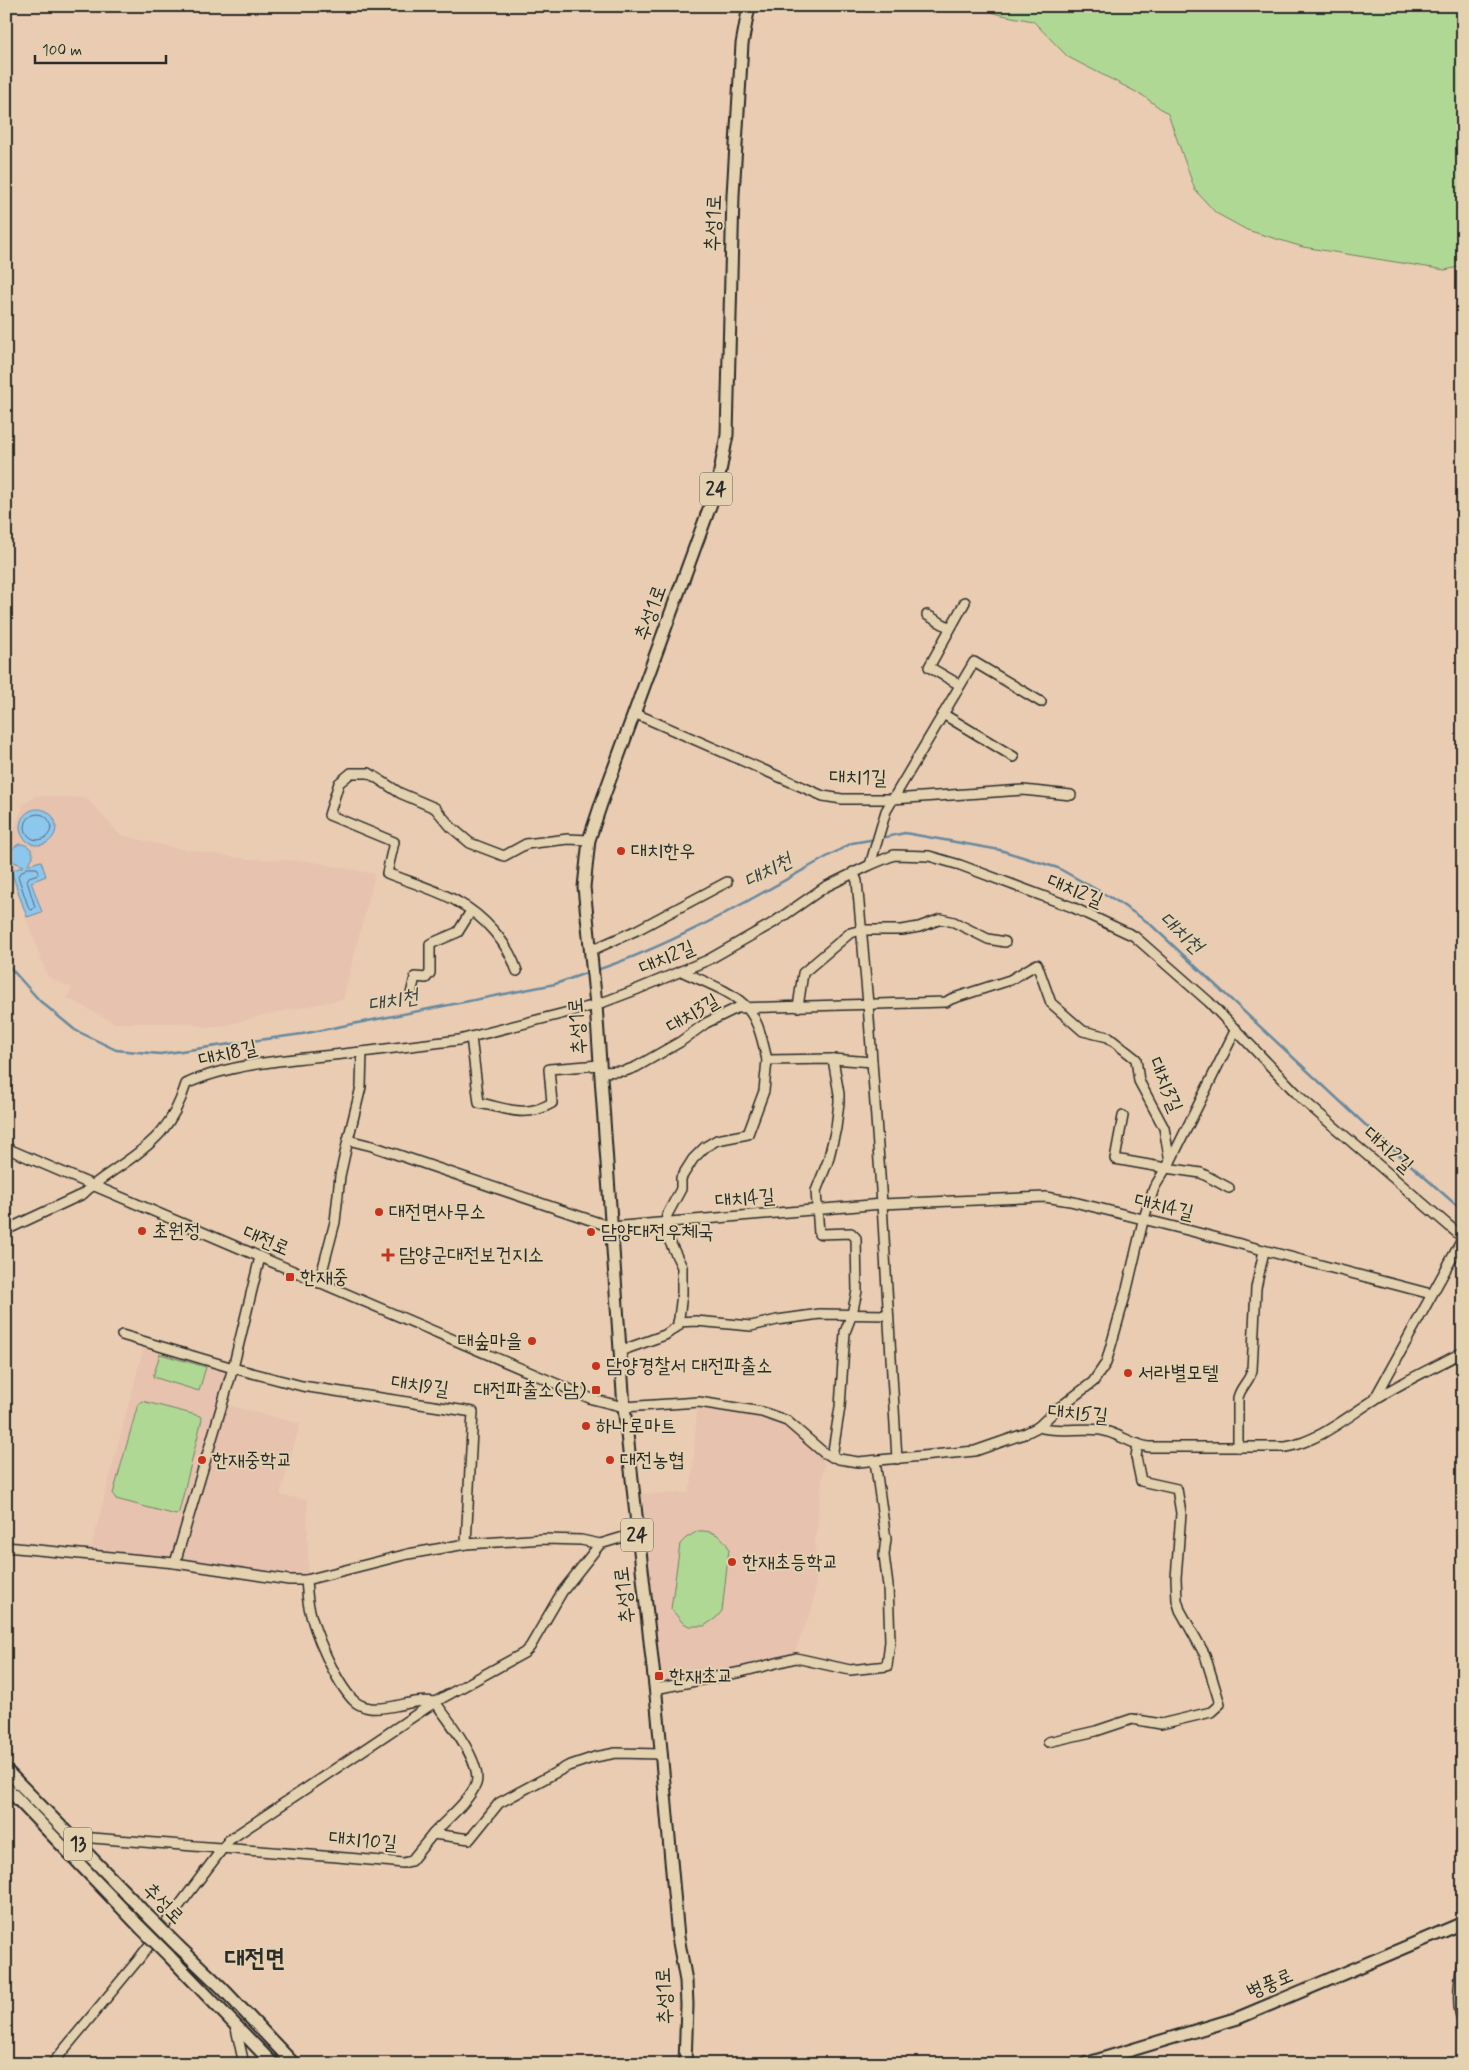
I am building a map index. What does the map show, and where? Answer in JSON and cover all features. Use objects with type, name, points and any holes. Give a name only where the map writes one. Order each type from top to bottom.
[{"type":"main road","name":"추성1로","points":[[685,2064],[686,1982],[678,1937],[655,1689],[624,1407],[610,1228],[596,1005],[584,887],[589,840],[717,487],[727,435],[733,195],[742,44],[749,6]]},
{"type":"main road","name":"추성로","points":[[6,1770],[150,1918],[222,1988],[294,2064]]},
{"type":"main road","name":"추성로","points":[[6,1787],[273,2064]]},
{"type":"main road","name":"병풍로","points":[[1085,2064],[1238,2018],[1463,1922]]},
{"type":"street","points":[[960,685],[929,666],[965,602]]},
{"type":"street","points":[[927,615],[950,628]]},
{"type":"street","name":"대치1길","points":[[634,713],[823,796],[842,799],[893,799],[974,662],[1041,702]]},
{"type":"street","points":[[943,714],[1014,757]]},
{"type":"street","points":[[517,971],[512,955],[482,919],[458,902],[387,873],[394,842],[329,815],[339,783],[351,773],[369,773],[400,793],[435,808],[451,827],[470,844],[504,856],[526,844],[568,839],[589,840]]},
{"type":"street","points":[[870,864],[886,811],[893,799],[1023,790],[1071,795]]},
{"type":"street","name":"대치2길","points":[[596,1005],[708,960],[773,923],[825,887],[870,864],[894,856],[929,856],[960,865],[1072,907],[1134,936],[1209,1002],[1302,1099],[1463,1238]]},
{"type":"street","points":[[853,872],[857,881],[868,1004],[882,1204],[896,1459]]},
{"type":"street","points":[[590,951],[637,930],[727,882]]},
{"type":"street","points":[[411,994],[415,977],[426,978],[430,973],[430,944],[458,932],[470,911]]},
{"type":"street","points":[[798,1007],[803,973],[850,933],[862,930],[902,930],[919,927],[941,919],[954,922],[988,938],[1005,942]]},
{"type":"street","name":"대치3길","points":[[471,1037],[479,1103],[497,1106],[508,1111],[533,1112],[552,1103],[549,1069],[625,1070],[636,1067],[680,1042],[706,1023],[737,1008],[946,1002],[1010,980],[1037,964],[1051,1003],[1083,1031],[1108,1038],[1136,1059],[1139,1080],[1164,1128],[1168,1165]]},
{"type":"street","points":[[620,1351],[665,1335],[672,1331],[678,1322],[682,1294],[682,1267],[667,1236],[667,1215],[681,1189],[681,1178],[693,1159],[704,1147],[717,1140],[748,1134],[764,1091],[767,1060],[763,1040],[748,1008],[722,990],[681,971]]},
{"type":"street","name":"대치8길","points":[[6,1230],[83,1194],[91,1185],[138,1153],[162,1133],[173,1116],[186,1084],[198,1078],[258,1064],[471,1037],[596,1005]]},
{"type":"street","points":[[1038,1427],[1056,1410],[1093,1382],[1106,1362],[1143,1221],[1154,1188],[1168,1165],[1236,1029]]},
{"type":"street","points":[[319,1283],[336,1222],[340,1176],[362,1087],[362,1052]]},
{"type":"street","points":[[767,1060],[833,1059],[872,1062]]},
{"type":"street","points":[[832,1457],[840,1407],[845,1332],[847,1322],[852,1314],[857,1284],[856,1238],[851,1233],[819,1234],[816,1210],[816,1191],[826,1170],[836,1128],[839,1094],[833,1059]]},
{"type":"street","points":[[1123,1116],[1115,1158],[1168,1165],[1201,1173],[1229,1188]]},
{"type":"street","points":[[348,1140],[379,1148],[610,1228]]},
{"type":"street","name":"대전로","points":[[6,1148],[592,1399],[624,1407]]},
{"type":"street","name":"대치4길","points":[[610,1228],[882,1204],[1045,1197],[1070,1201],[1432,1294]]},
{"type":"street","points":[[1374,1400],[1463,1238]]},
{"type":"street","points":[[1238,1447],[1238,1398],[1239,1393],[1249,1380],[1252,1370],[1256,1288],[1264,1250]]},
{"type":"street","points":[[175,1563],[233,1368],[260,1257]]},
{"type":"street","points":[[678,1322],[696,1321],[751,1326],[803,1316],[888,1315]]},
{"type":"street","points":[[122,1335],[233,1368]]},
{"type":"street","name":"대치5길","points":[[624,1407],[698,1402],[762,1412],[788,1421],[814,1446],[832,1457],[847,1461],[875,1461],[975,1450],[1024,1434],[1038,1427],[1048,1430],[1104,1430],[1138,1444],[1159,1447],[1286,1447],[1299,1444],[1346,1420],[1374,1400],[1463,1352]]},
{"type":"street","name":"대치9길","points":[[233,1368],[302,1386],[473,1412],[466,1544]]},
{"type":"street","points":[[1048,1742],[1096,1731],[1132,1719],[1161,1724],[1211,1712],[1220,1704],[1205,1655],[1176,1600],[1181,1513],[1177,1490],[1141,1481],[1136,1457],[1138,1444]]},
{"type":"street","points":[[655,1689],[741,1672],[796,1658],[850,1670],[887,1666],[890,1641],[888,1586],[884,1555],[886,1538],[875,1461]]},
{"type":"street","points":[[6,1547],[175,1563],[289,1580],[306,1580],[408,1554],[466,1544],[544,1539],[600,1544],[637,1533]]},
{"type":"street","points":[[52,2064],[138,1960],[229,1840],[435,1702],[524,1652],[530,1647],[562,1592],[600,1544]]},
{"type":"street","points":[[306,1580],[313,1622],[334,1673],[352,1699],[358,1704],[374,1708],[423,1700],[435,1702]]},
{"type":"street","name":"대치10길","points":[[81,1837],[222,1849],[286,1852],[403,1863],[411,1861],[472,1792],[477,1778],[477,1772],[468,1751],[451,1723],[435,1702]]},
{"type":"street","points":[[433,1834],[470,1839],[499,1803],[568,1766],[594,1757],[616,1753],[661,1754]]},
{"type":"street","points":[[1463,1956],[1460,1969],[1459,2014],[1463,2022]]},
{"type":"street","points":[[234,2022],[244,2064]]},
{"type":"shaded area","points":[[36,796],[87,798],[120,835],[170,847],[247,859],[307,861],[375,874],[343,999],[260,1016],[227,1025],[208,1027],[184,1023],[115,1023],[67,998],[72,988],[48,977],[6,864],[6,848],[24,804]]},
{"type":"shaded area","name":"한재중학교","points":[[144,1346],[229,1371],[220,1403],[300,1424],[280,1495],[307,1500],[308,1574],[291,1574],[91,1549]]},
{"type":"shaded area","name":"한재초등학교","points":[[697,1409],[715,1409],[744,1413],[783,1426],[790,1429],[822,1458],[824,1464],[815,1542],[816,1582],[813,1605],[793,1657],[660,1686],[641,1494],[688,1493],[692,1482]]},
{"type":"green space","points":[[979,6],[1463,6],[1463,266],[1445,270],[1303,247],[1247,230],[1216,213],[1195,190],[1168,114],[1142,95],[1068,57],[1033,21],[997,14]]},
{"type":"green space","points":[[160,1354],[206,1367],[199,1391],[153,1377]]},
{"type":"green space","points":[[142,1401],[200,1416],[202,1419],[179,1512],[176,1515],[116,1499],[113,1494],[138,1404]]},
{"type":"green space","points":[[698,1531],[708,1532],[721,1537],[729,1549],[722,1611],[716,1618],[704,1626],[689,1626],[682,1622],[671,1609],[680,1544]]},
{"type":"water","points":[[38,809],[45,810],[51,814],[55,820],[55,834],[51,840],[45,844],[38,845],[31,844],[25,840],[21,834],[20,827],[21,820],[25,814],[31,810]]},
{"type":"water","points":[[19,844],[27,846],[32,851],[33,857],[27,865],[41,861],[46,876],[31,882],[42,912],[27,917],[11,871],[24,866],[14,862],[11,854]]},
{"type":"waterway","name":"대치천","points":[[881,838],[905,833],[1000,850],[1058,868],[1115,900],[1149,923],[1372,1131],[1463,1211]]},
{"type":"waterway","name":"대치천","points":[[597,970],[663,944],[759,895],[852,843],[876,839]]},
{"type":"waterway","name":"대치천","points":[[6,963],[40,1001],[75,1030],[116,1050],[160,1054],[302,1034],[555,984],[589,972]]},
{"type":"place","name":"대치한우","points":[[621,851]]},
{"type":"place","name":"대전면사무소","points":[[379,1212]]},
{"type":"place","name":"초원정","points":[[142,1231]]},
{"type":"place","name":"담양대전우체국","points":[[591,1232]]},
{"type":"place","name":"담양군대전보건지소","points":[[388,1255]]},
{"type":"place","name":"한재중","points":[[290,1277]]},
{"type":"place","name":"대숲마을","points":[[532,1341]]},
{"type":"place","name":"담양경찰서 대전파출소","points":[[596,1366]]},
{"type":"place","name":"서라별모텔","points":[[1128,1373]]},
{"type":"place","name":"대전파출소(남)","points":[[596,1390]]},
{"type":"place","name":"하나로마트","points":[[586,1426]]},
{"type":"place","name":"한재중학교","points":[[202,1460]]},
{"type":"place","name":"대전농협","points":[[610,1460]]},
{"type":"place","name":"한재초등학교","points":[[732,1562]]},
{"type":"place","name":"한재초교","points":[[659,1676]]},
{"type":"district","name":"대전면","points":[[255,1959]]}]
